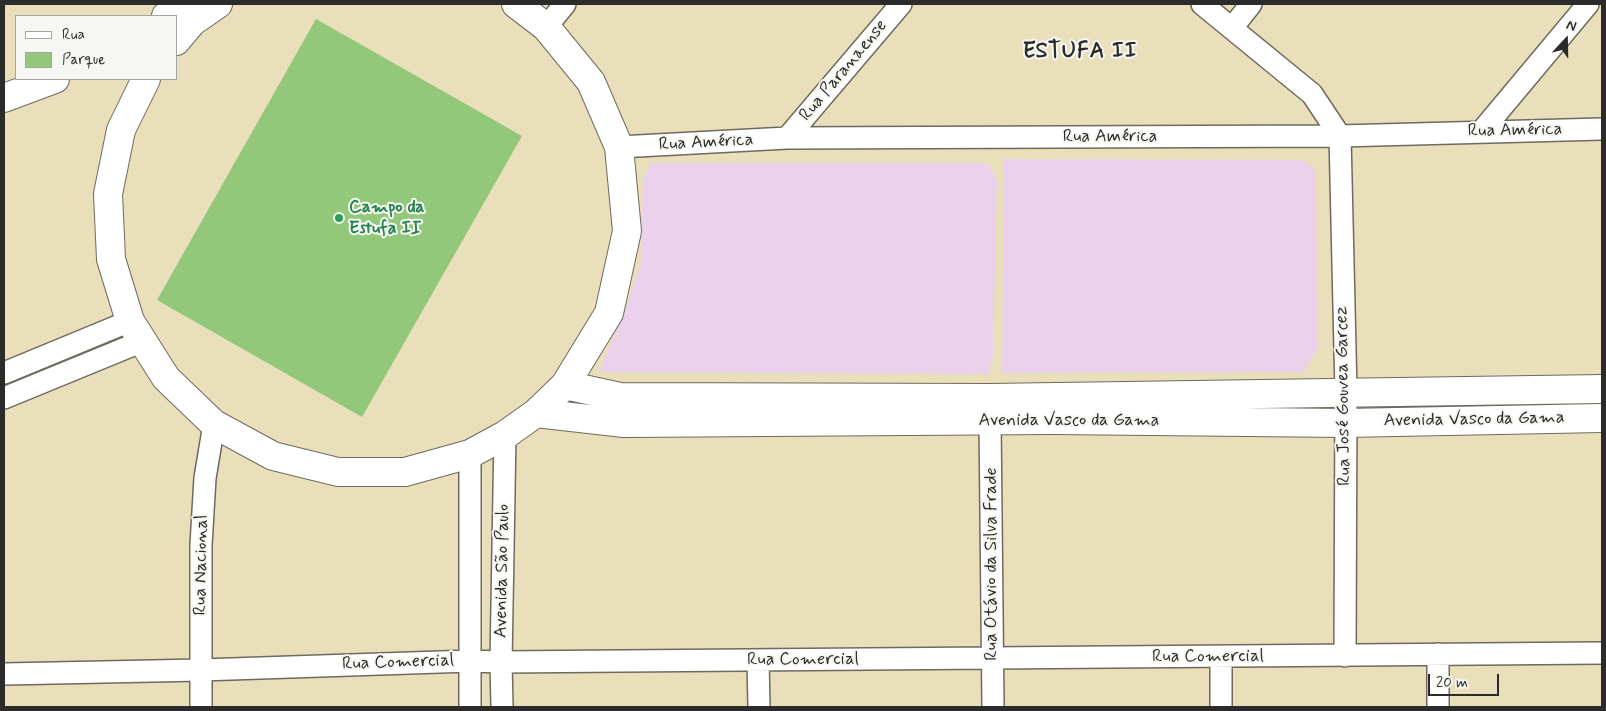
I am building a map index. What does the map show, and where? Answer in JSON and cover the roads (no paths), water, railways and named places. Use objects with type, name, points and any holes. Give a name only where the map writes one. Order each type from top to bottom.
[{"type":"street","points":[[179,18],[218,4]]},
{"type":"street","points":[[146,80],[121,130],[108,194],[111,259],[136,331],[166,378],[214,424],[273,456],[338,472],[405,472],[470,454],[505,435],[536,413],[565,385],[609,313],[627,231],[619,148],[591,82],[546,27],[516,4]]},
{"type":"street","points":[[546,27],[565,4]]},
{"type":"street","name":"Rua Paranaense","points":[[787,138],[901,4]]},
{"type":"street","points":[[1202,4],[1312,94],[1340,136]]},
{"type":"street","points":[[1232,28],[1251,4]]},
{"type":"street","points":[[1481,132],[1588,4]]},
{"type":"street","points":[[4,98],[52,80]]},
{"type":"street","name":"Rua América","points":[[619,148],[787,138],[1340,136],[1602,129]]},
{"type":"street","name":"Rua José Gouvea Garcez","points":[[1340,136],[1346,392],[1345,656]]},
{"type":"street","points":[[4,373],[136,331]]},
{"type":"street","points":[[4,398],[136,331]]},
{"type":"street","name":"Avenida Vasco da Gama","points":[[565,385],[620,397],[1053,408],[1345,422],[1602,418]]},
{"type":"street","name":"Avenida Vasco da Gama","points":[[536,413],[624,423],[990,420],[1053,408],[1346,392],[1602,389]]},
{"type":"street","name":"Rua Otávio da Silva Frade","points":[[990,420],[993,707]]},
{"type":"street","name":"Rua Nacional","points":[[200,707],[201,545],[205,478],[214,424]]},
{"type":"street","name":"Avenida São Paulo","points":[[502,707],[505,435]]},
{"type":"street","name":"Avenida São Paulo","points":[[470,454],[470,707]]},
{"type":"street","name":"Rua Comercial","points":[[4,674],[470,661],[1602,653]]},
{"type":"street","points":[[1438,654],[1438,707]]},
{"type":"street","points":[[1221,656],[1221,707]]},
{"type":"street","points":[[758,660],[759,707]]},
{"type":"place","name":"Campo da Estufa II","points":[[339,218]]},
{"type":"district","name":"ESTUFA II","points":[[1080,52]]}]
